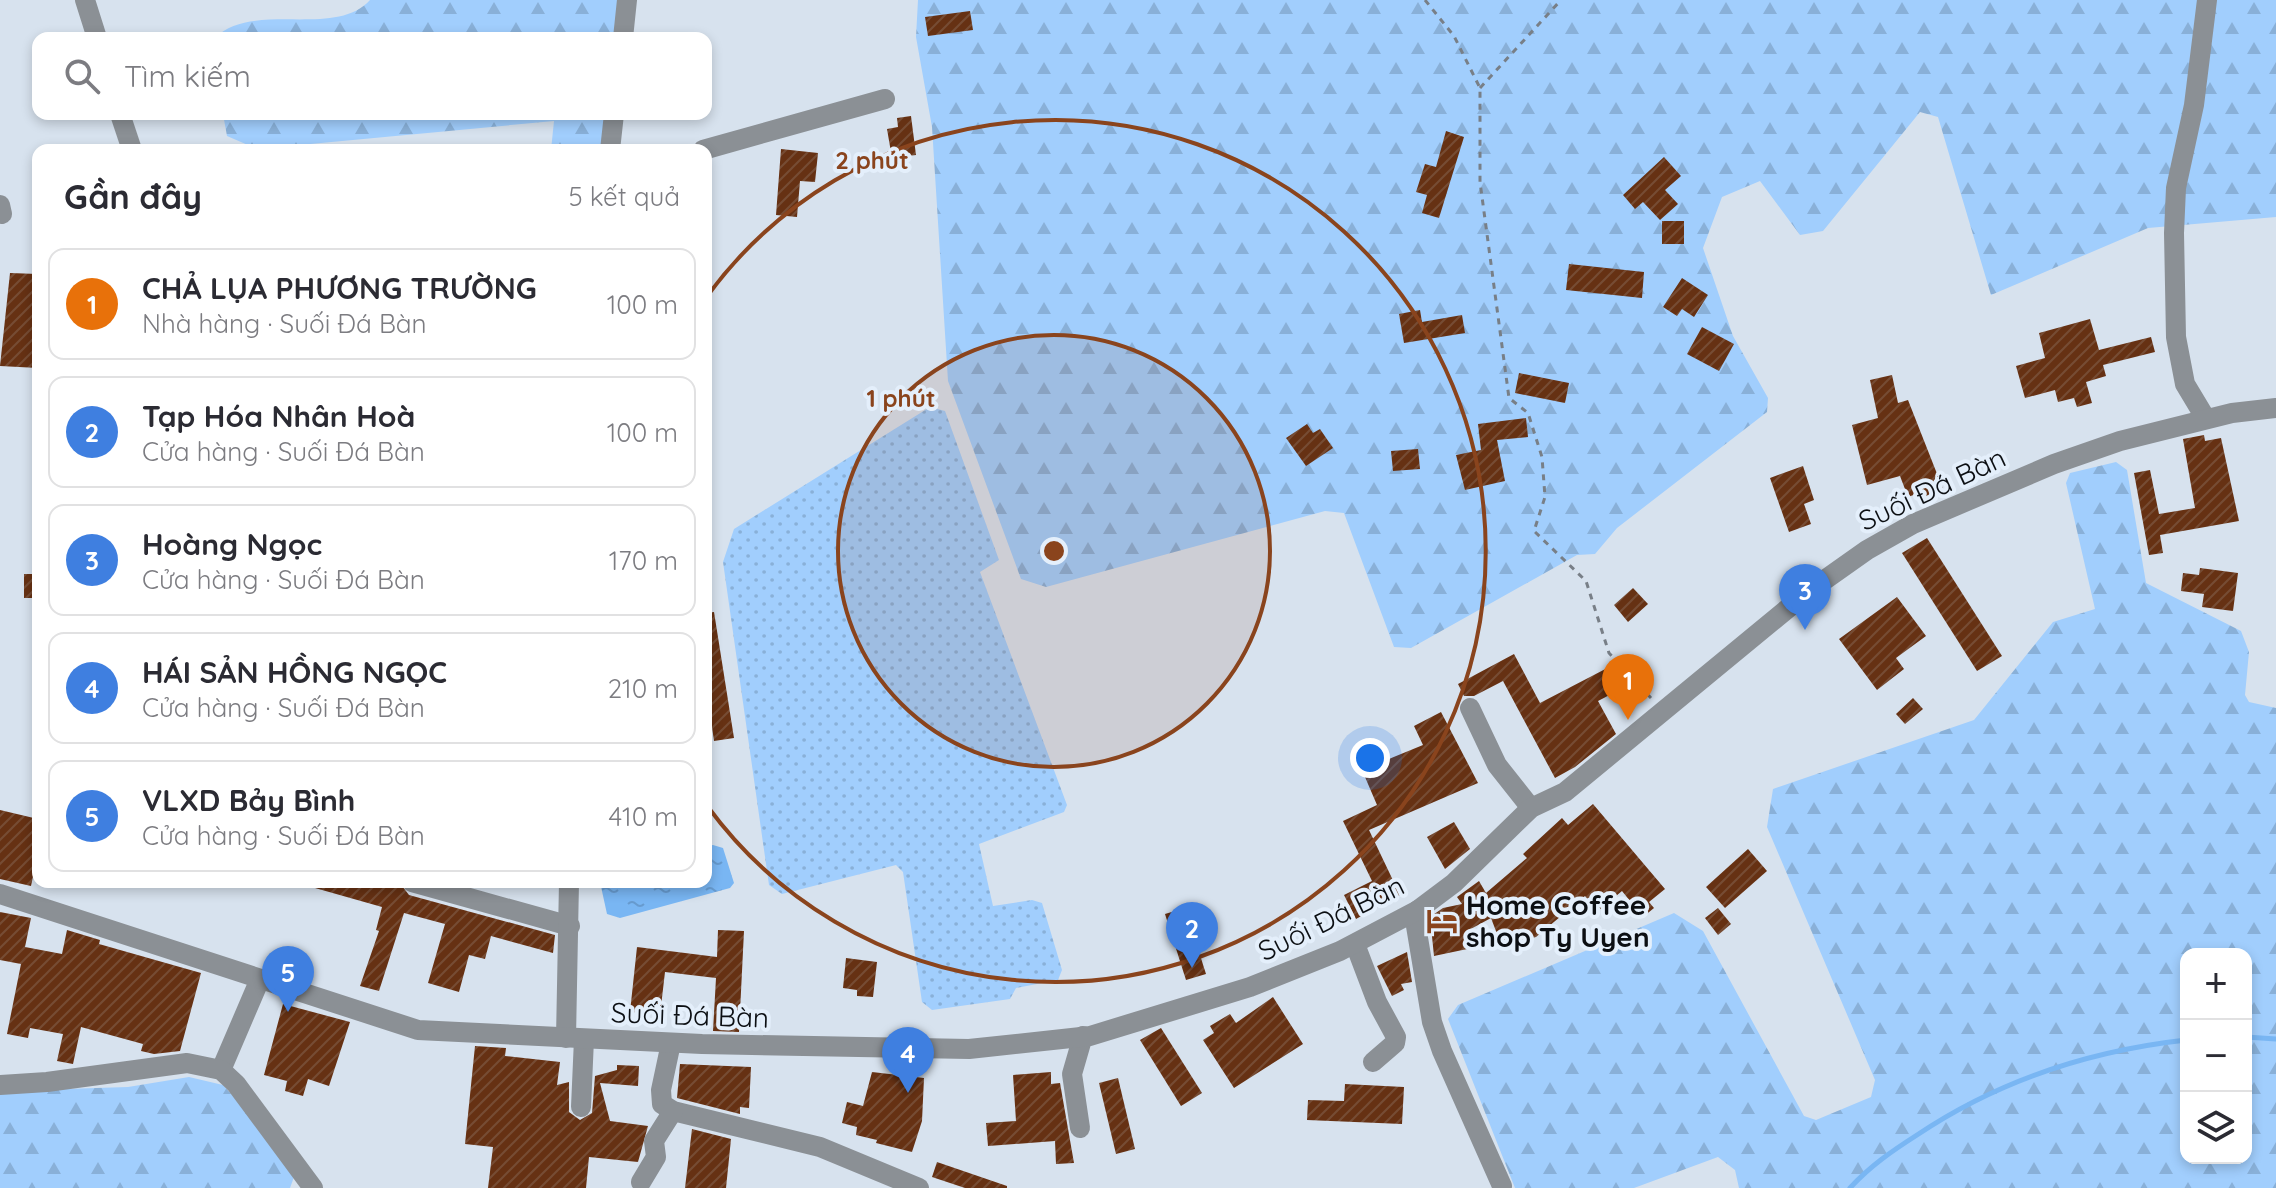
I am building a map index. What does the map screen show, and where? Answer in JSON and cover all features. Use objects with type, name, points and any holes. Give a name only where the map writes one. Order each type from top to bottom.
[{"type":"street","points":[[85,0],[95,32]]},
{"type":"street","points":[[624,32],[627,0]]},
{"type":"street","points":[[2206,419],[2185,384],[2176,337],[2174,233],[2176,188],[2194,105],[2207,0]]},
{"type":"street","points":[[712,147],[885,99]]},
{"type":"street","points":[[122,120],[130,144]]},
{"type":"street","points":[[611,144],[613,120]]},
{"type":"street","name":"Suối Đá Bàn","points":[[0,894],[418,1030],[671,1043],[969,1049],[1083,1036],[1250,987],[1355,944],[1418,910],[1454,883],[1531,808],[1565,792],[1809,591],[1867,550],[1913,524],[2054,464],[2206,419],[2276,408]]},
{"type":"street","points":[[1470,708],[1497,765],[1531,808]]},
{"type":"street","points":[[434,888],[570,926]]},
{"type":"street","points":[[569,888],[581,1107]]},
{"type":"street","points":[[1418,910],[1416,926],[1432,1022],[1502,1186]]},
{"type":"street","points":[[1355,944],[1377,1002],[1396,1037],[1395,1043],[1373,1062]]},
{"type":"street","points":[[221,1070],[260,979]]},
{"type":"street","points":[[1080,1128],[1072,1074],[1083,1036]]},
{"type":"street","points":[[671,1043],[661,1090],[662,1104],[673,1111],[820,1147],[919,1188]]},
{"type":"street","points":[[0,1085],[47,1082],[187,1063],[221,1070],[236,1084],[313,1188]]},
{"type":"street","points":[[641,1182],[656,1157],[654,1141],[673,1111]]},
{"type":"path","points":[[1425,0],[1454,36],[1480,88],[1480,182],[1509,398],[1528,413],[1542,457],[1545,497],[1534,531],[1586,581],[1609,653],[1664,712]]},
{"type":"path","points":[[1480,88],[1561,0]]},
{"type":"green space","points":[[370,0],[621,0],[617,32],[224,32],[250,22],[336,17],[355,11]]},
{"type":"green space","points":[[918,0],[2276,0],[2276,217],[2148,228],[1991,295],[1938,117],[1920,112],[1823,231],[1800,235],[1760,181],[1722,197],[1703,248],[1733,336],[1768,398],[1767,412],[1617,528],[1595,554],[1577,555],[1411,648],[1394,647],[1344,513],[1325,511],[1046,587],[1021,579],[948,381],[932,127],[916,37]]},
{"type":"green space","points":[[224,120],[606,120],[603,144],[552,144],[554,121],[310,144],[245,144],[227,136]]},
{"type":"green space","points":[[930,407],[945,411],[999,560],[980,572],[1067,805],[1064,812],[979,844],[993,906],[1032,900],[1042,903],[1062,970],[1058,980],[1016,988],[1010,999],[932,1010],[922,1002],[903,872],[896,865],[782,894],[769,885],[723,562],[734,529]]},
{"type":"green space","points":[[2116,462],[2127,470],[2146,583],[2241,631],[2249,652],[2245,695],[2249,702],[2276,708],[2276,1188],[1739,1188],[1735,1170],[1718,1157],[1634,1188],[1515,1188],[1448,1019],[1458,1005],[1674,913],[1703,931],[1804,1116],[1816,1120],[1871,1097],[1875,1080],[1767,827],[1773,789],[1974,720],[2053,622],[2095,609],[2066,483],[2070,473]]},
{"type":"green space","points":[[189,1077],[223,1085],[249,1113],[294,1177],[290,1188],[0,1188],[0,1091],[128,1087]]},
{"type":"water","points":[[712,845],[723,848],[734,883],[730,888],[620,918],[607,914],[601,888],[712,888]]},
{"type":"building","points":[[970,11],[973,30],[928,36],[925,17]]},
{"type":"building","points":[[911,116],[916,155],[892,158],[887,129],[898,127],[897,118]]},
{"type":"building","points":[[1446,131],[1464,137],[1439,218],[1422,213],[1427,195],[1416,192],[1425,164],[1436,167]]},
{"type":"building","points":[[781,149],[818,153],[815,182],[800,181],[797,217],[776,215]]},
{"type":"building","points":[[1664,157],[1681,176],[1665,190],[1678,204],[1660,220],[1643,202],[1635,209],[1623,195]]},
{"type":"building","points":[[1662,221],[1684,221],[1684,244],[1662,244]]},
{"type":"building","points":[[1569,264],[1644,272],[1642,298],[1566,290]]},
{"type":"building","points":[[10,273],[32,274],[32,368],[0,366]]},
{"type":"building","points":[[1682,278],[1708,295],[1694,317],[1682,309],[1677,316],[1663,307]]},
{"type":"building","points":[[1420,310],[1422,322],[1462,315],[1465,333],[1404,343],[1399,314]]},
{"type":"building","points":[[2090,319],[2099,350],[2151,337],[2155,352],[2103,365],[2106,376],[2086,382],[2092,403],[2077,407],[2074,398],[2058,402],[2055,390],[2025,398],[2016,366],[2045,358],[2039,333]]},
{"type":"building","points":[[1702,327],[1734,344],[1719,371],[1687,354]]},
{"type":"building","points":[[1519,373],[1569,383],[1565,403],[1515,393]]},
{"type":"building","points":[[1892,375],[1898,403],[1908,400],[1943,489],[1926,496],[1924,491],[1908,497],[1900,476],[1867,485],[1852,425],[1878,418],[1870,380]]},
{"type":"building","points":[[1526,418],[1528,437],[1497,440],[1505,481],[1465,490],[1456,455],[1481,450],[1478,424]]},
{"type":"building","points":[[1307,424],[1313,433],[1320,429],[1333,448],[1306,466],[1286,438]]},
{"type":"building","points":[[2204,435],[2205,441],[2221,438],[2239,521],[2160,535],[2163,553],[2149,555],[2134,473],[2150,470],[2159,514],[2195,508],[2183,439]]},
{"type":"building","points":[[1418,449],[1420,469],[1393,471],[1391,451]]},
{"type":"building","points":[[1803,466],[1814,500],[1804,504],[1811,524],[1789,532],[1770,478]]},
{"type":"building","points":[[1927,538],[2002,656],[1977,671],[1902,553]]},
{"type":"building","points":[[2200,568],[2238,573],[2233,611],[2202,607],[2204,594],[2181,591],[2183,573],[2199,575]]},
{"type":"building","points":[[24,574],[32,574],[32,598],[24,598]]},
{"type":"building","points":[[1633,588],[1648,604],[1628,622],[1614,605]]},
{"type":"building","points":[[1897,597],[1926,636],[1896,658],[1904,669],[1877,690],[1839,639]]},
{"type":"building","points":[[712,612],[734,738],[714,741],[712,727]]},
{"type":"building","points":[[1514,654],[1540,703],[1615,664],[1627,686],[1598,701],[1616,734],[1575,767],[1555,778],[1503,681],[1474,696],[1464,696],[1458,684]]},
{"type":"building","points":[[1913,698],[1923,709],[1905,724],[1896,714]]},
{"type":"building","points":[[1441,712],[1478,783],[1369,830],[1400,895],[1356,919],[1344,895],[1372,881],[1343,821],[1377,805],[1362,770],[1423,745],[1414,726]]},
{"type":"building","points":[[1593,804],[1665,889],[1649,902],[1654,908],[1643,917],[1622,891],[1598,911],[1585,896],[1536,937],[1502,947],[1491,918],[1467,931],[1472,948],[1434,956],[1430,917],[1443,908],[1462,904],[1457,897],[1479,881],[1486,893],[1527,858],[1523,854],[1562,818],[1568,825]]},
{"type":"building","points":[[0,810],[32,818],[31,886],[0,879]]},
{"type":"building","points":[[1454,822],[1470,849],[1445,869],[1427,837]]},
{"type":"building","points":[[1748,849],[1767,871],[1725,908],[1706,887]]},
{"type":"building","points":[[315,888],[404,888],[409,895],[555,935],[553,953],[491,936],[485,959],[469,955],[459,992],[428,983],[445,924],[404,913],[379,991],[360,986],[379,931],[376,930],[382,907]]},
{"type":"building","points":[[1185,908],[1206,974],[1186,980],[1165,914]]},
{"type":"building","points":[[1718,908],[1731,924],[1718,935],[1705,918]]},
{"type":"building","points":[[0,912],[31,918],[25,947],[62,954],[67,930],[100,940],[99,944],[201,973],[180,1051],[154,1054],[141,1051],[143,1044],[81,1027],[73,1064],[57,1061],[63,1034],[30,1028],[28,1038],[7,1034],[21,964],[0,960]]},
{"type":"building","points":[[718,930],[744,931],[739,1032],[713,1031],[716,978],[665,972],[660,1015],[630,1012],[637,947],[717,957]]},
{"type":"building","points":[[1407,952],[1412,982],[1401,984],[1404,990],[1392,996],[1377,966]]},
{"type":"building","points":[[846,958],[877,962],[873,997],[857,996],[857,990],[843,988]]},
{"type":"building","points":[[1273,997],[1303,1044],[1234,1088],[1203,1040],[1214,1033],[1210,1026],[1230,1014],[1236,1023]]},
{"type":"building","points":[[283,1004],[350,1022],[329,1086],[308,1079],[303,1096],[285,1091],[287,1081],[264,1075]]},
{"type":"building","points":[[1161,1028],[1202,1093],[1181,1106],[1140,1040]]},
{"type":"building","points":[[475,1046],[506,1048],[505,1056],[560,1062],[557,1085],[569,1082],[569,1112],[580,1120],[592,1113],[595,1076],[617,1070],[617,1065],[639,1066],[638,1086],[600,1083],[610,1121],[648,1126],[638,1162],[589,1157],[586,1188],[488,1188],[493,1147],[465,1144]]},
{"type":"building","points":[[680,1064],[751,1067],[749,1108],[740,1107],[740,1114],[677,1098]]},
{"type":"building","points":[[872,1072],[924,1078],[922,1121],[912,1152],[856,1135],[857,1127],[842,1123],[847,1102],[863,1106]]},
{"type":"building","points":[[1051,1072],[1051,1084],[1060,1083],[1074,1163],[1056,1164],[1055,1141],[988,1146],[986,1123],[1016,1121],[1013,1075]]},
{"type":"building","points":[[1118,1078],[1135,1149],[1116,1154],[1099,1083]]},
{"type":"building","points":[[1345,1084],[1404,1087],[1402,1124],[1307,1120],[1308,1100],[1344,1101]]},
{"type":"building","points":[[692,1129],[731,1139],[726,1188],[685,1188]]},
{"type":"building","points":[[937,1162],[1007,1188],[965,1188],[932,1177]]},
{"type":"waterway","points":[[2252,1037],[2276,1039]]},
{"type":"waterway","points":[[1850,1188],[1882,1159],[1980,1098],[2079,1060],[2180,1041]]},
{"type":"place","name":"Hoàng Ngọc","points":[[1805,630]]},
{"type":"place","name":"CHẢ LỤA PHƯƠNG TRƯỜNG","points":[[1628,720]]},
{"type":"place","name":"Home Coffee shop Ty Uyen","points":[[1442,921]]},
{"type":"place","name":"Tạp Hóa Nhân Hoà","points":[[1192,968]]},
{"type":"place","name":"VLXD Bảy Bình","points":[[288,1012]]},
{"type":"place","name":"HÁI SẢN HỒNG NGỌC","points":[[908,1093]]}]
